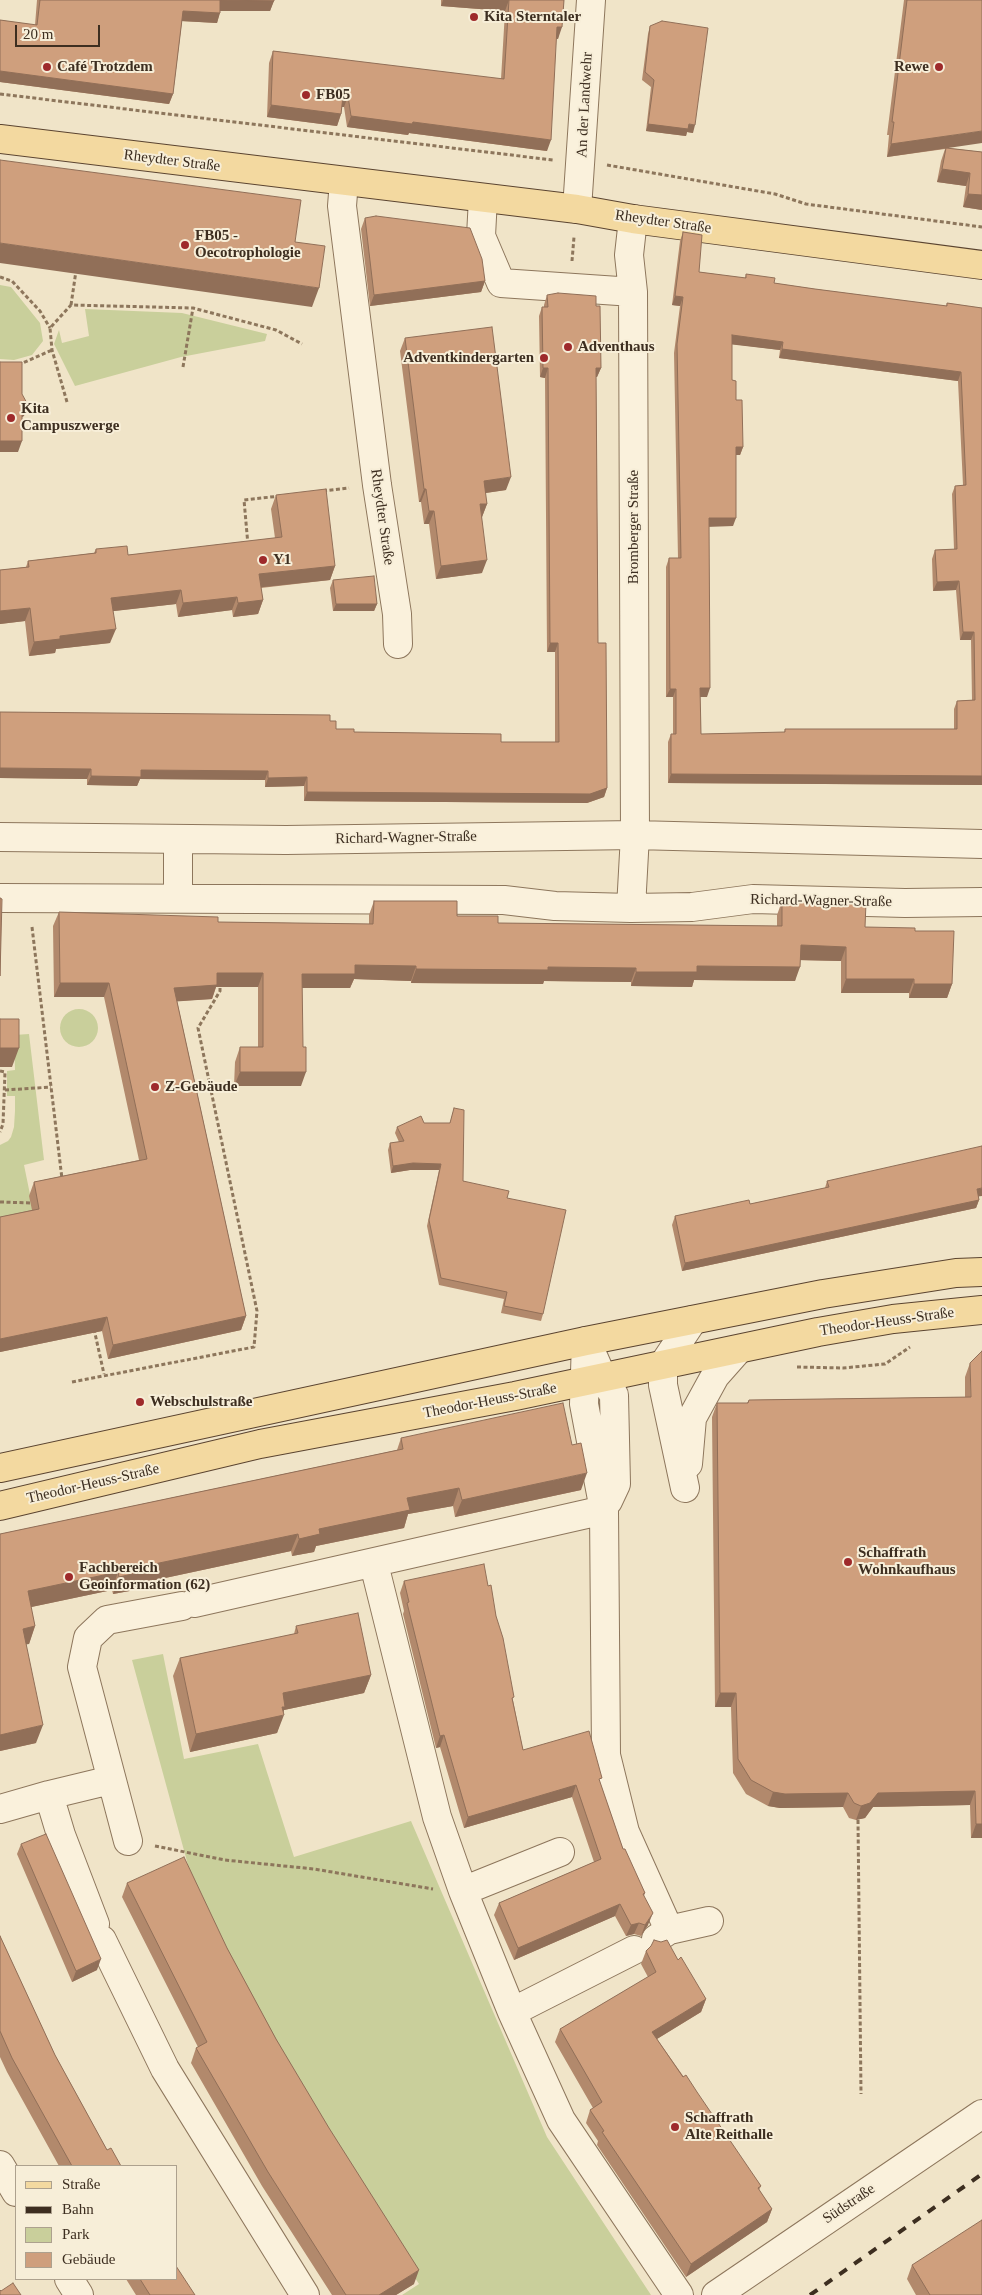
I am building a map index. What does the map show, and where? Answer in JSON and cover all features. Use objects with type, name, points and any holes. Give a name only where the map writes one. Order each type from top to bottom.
[{"type":"main road","name":"Rheydter Straße","points":[[0,139],[577,209],[633,219],[982,265]]},
{"type":"main road","points":[[0,1468],[586,1341],[823,1294],[956,1272],[982,1272]]},
{"type":"main road","name":"Theodor-Heuss-Straße","points":[[0,1506],[260,1444],[594,1380],[818,1332],[884,1320],[982,1310]]},
{"type":"street","name":"An der Landwehr","points":[[577,209],[591,0]]},
{"type":"street","name":"Rheydter Straße","points":[[344,181],[342,206],[377,485],[397,614],[398,644]]},
{"type":"street","points":[[483,198],[481,236],[501,283],[634,292]]},
{"type":"street","name":"Bromberger Straße","points":[[633,219],[629,255],[634,292],[634,835]]},
{"type":"street","points":[[631,908],[634,835]]},
{"type":"street","name":"Richard-Wagner-Straße","points":[[0,837],[286,840],[634,835],[982,844]]},
{"type":"street","points":[[178,839],[178,898]]},
{"type":"street","name":"Richard-Wagner-Straße","points":[[0,898],[504,900],[555,906],[631,908],[692,907],[753,899],[905,903],[982,902]]},
{"type":"street","points":[[692,1320],[663,1366],[663,1385],[685,1488],[692,1418],[715,1376],[738,1350]]},
{"type":"street","points":[[586,1341],[594,1380],[584,1404],[604,1510],[606,1755],[653,1940]]},
{"type":"street","points":[[128,1841],[82,1667],[88,1638],[107,1620],[374,1564],[604,1510]]},
{"type":"street","points":[[374,1564],[437,1817],[463,1891],[512,2012],[561,2120],[679,2295]]},
{"type":"street","points":[[0,1809],[111,1780]]},
{"type":"street","points":[[49,1795],[61,1835],[98,1932],[165,2069],[305,2295]]},
{"type":"street","points":[[463,1891],[560,1852]]},
{"type":"street","points":[[512,2012],[653,1940],[709,1920]]},
{"type":"street","name":"Südstraße","points":[[716,2295],[982,2114]]},
{"type":"street","points":[[0,2165],[15,2190]]},
{"type":"street","points":[[70,2280],[79,2295]]},
{"type":"path","points":[[0,94],[624,167],[775,194],[806,204],[982,227]]},
{"type":"path","points":[[569,287],[577,209]]},
{"type":"path","points":[[50,328],[71,305],[76,270]]},
{"type":"path","points":[[0,277],[12,281],[40,311],[50,328],[52,350],[67,402]]},
{"type":"path","points":[[71,305],[193,308],[276,330],[302,344]]},
{"type":"path","points":[[183,367],[193,308]]},
{"type":"path","points":[[11,366],[18,365],[52,350]]},
{"type":"path","points":[[320,492],[377,485]]},
{"type":"path","points":[[249,554],[244,500],[282,496]]},
{"type":"path","points":[[29,898],[63,1188]]},
{"type":"path","points":[[72,1382],[104,1374],[254,1347],[257,1311],[198,1028],[220,991],[220,981]]},
{"type":"path","points":[[0,1071],[5,1072],[3,1124],[0,1132]]},
{"type":"path","points":[[5,1090],[51,1087]]},
{"type":"path","points":[[0,1202],[29,1204],[38,1202]]},
{"type":"path","points":[[92,1321],[104,1374]]},
{"type":"path","points":[[858,1820],[860,2094]]},
{"type":"path","points":[[128,1841],[225,1860],[314,1869],[432,1889],[463,1891]]},
{"type":"green space","points":[[0,285],[11,287],[40,323],[43,341],[32,355],[14,360],[0,359]]},
{"type":"green space","points":[[85,309],[182,313],[267,334],[265,341],[181,357],[75,386],[54,344],[59,330],[62,343],[89,336]]},
{"type":"green space","points":[[79,1009],[92,1015],[98,1028],[92,1041],[79,1047],[66,1041],[60,1028],[66,1015]]},
{"type":"green space","points":[[29,1034],[44,1160],[24,1165],[35,1219],[0,1227],[0,1145],[11,1137],[15,1111],[15,1096],[7,1096],[7,1071],[15,1070],[14,1035]]},
{"type":"green space","points":[[163,1654],[184,1759],[258,1744],[294,1857],[411,1821],[547,2137],[651,2295],[402,2295],[419,2284],[326,2139],[200,1909],[132,1660]]},
{"type":"building","points":[[40,0],[220,0],[220,13],[183,11],[173,94],[0,71],[0,20],[37,25]]},
{"type":"building","points":[[220,0],[274,0],[274,1]]},
{"type":"building","points":[[509,0],[564,0],[562,27],[557,27],[551,140],[351,116],[348,96],[343,96],[341,114],[271,105],[273,51],[504,79]]},
{"type":"building","name":"Rewe","points":[[907,0],[982,0],[982,131],[891,144]]},
{"type":"building","points":[[662,21],[708,28],[695,125],[689,124],[688,129],[648,124],[654,80],[645,72],[650,26]]},
{"type":"building","points":[[946,148],[982,152],[982,195],[968,194],[970,173],[942,169]]},
{"type":"building","name":"FB05 - Oecotrophologie","points":[[0,160],[301,200],[295,242],[325,246],[319,288],[0,243]]},
{"type":"building","points":[[376,216],[470,228],[482,259],[485,281],[374,295],[365,218]]},
{"type":"building","points":[[683,232],[702,235],[699,272],[746,278],[746,274],[775,278],[774,283],[815,289],[947,306],[947,303],[982,308],[982,776],[671,774],[671,734],[676,734],[676,689],[670,689],[669,558],[681,558],[677,344],[683,297],[675,296]],"holes":[[[732,335],[783,342],[782,349],[961,372],[966,485],[955,486],[957,549],[935,550],[937,582],[959,581],[963,632],[974,632],[975,700],[957,701],[957,729],[785,729],[785,732],[701,734],[700,688],[710,688],[709,518],[736,518],[736,447],[743,447],[742,400],[736,400],[736,381],[732,380]]]},
{"type":"building","points":[[558,293],[596,296],[596,306],[600,306],[601,368],[596,368],[598,643],[606,643],[607,788],[590,794],[307,792],[307,777],[268,778],[268,771],[141,770],[141,777],[91,776],[91,769],[0,768],[0,712],[330,715],[330,721],[336,721],[336,729],[354,729],[354,732],[501,734],[501,742],[559,742],[558,643],[550,643],[548,368],[543,368],[542,307],[548,307],[547,295]]},
{"type":"building","points":[[492,327],[511,477],[484,481],[487,504],[480,504],[487,560],[441,566],[434,511],[429,511],[426,489],[424,489],[405,338]]},
{"type":"building","name":"Kita Campuszwerge","points":[[0,362],[22,362],[22,394],[28,405],[22,409],[22,441],[0,441]]},
{"type":"building","points":[[326,489],[335,566],[259,574],[263,600],[238,603],[237,597],[183,603],[181,590],[111,598],[116,629],[60,636],[60,639],[34,642],[30,608],[0,611],[0,570],[29,567],[28,561],[96,553],[96,549],[127,546],[128,555],[282,537],[276,495]]},
{"type":"building","points":[[374,576],[377,604],[336,604],[333,580]]},
{"type":"building","points":[[0,898],[2,899],[0,976]]},
{"type":"building","points":[[374,901],[457,901],[457,916],[498,916],[498,923],[782,926],[782,901],[866,903],[865,927],[915,928],[915,931],[954,931],[952,984],[914,984],[914,979],[846,979],[846,947],[801,945],[800,967],[697,966],[697,972],[636,972],[636,968],[548,967],[548,970],[416,969],[416,966],[355,965],[355,974],[302,974],[303,1047],[306,1047],[306,1072],[240,1072],[240,1047],[263,1047],[263,973],[217,973],[217,985],[174,988],[246,1316],[113,1345],[107,1317],[0,1339],[0,1217],[39,1209],[34,1182],[147,1159],[109,983],[60,983],[59,912],[218,917],[218,922],[373,924]]},
{"type":"building","points":[[0,1019],[19,1019],[19,1048],[0,1048]]},
{"type":"building","points":[[454,1108],[464,1110],[463,1181],[509,1191],[507,1198],[566,1210],[543,1314],[504,1306],[507,1292],[441,1278],[429,1220],[441,1164],[413,1163],[393,1166],[390,1143],[404,1141],[397,1127],[421,1116],[424,1123],[450,1123]]},
{"type":"building","points":[[982,1146],[982,1188],[977,1189],[979,1200],[685,1263],[675,1216],[749,1200],[750,1204],[829,1187],[827,1181]]},
{"type":"building","name":"Schaffrath Wohnkaufhaus","points":[[982,1351],[982,1824],[976,1824],[975,1791],[878,1793],[870,1803],[861,1806],[854,1803],[848,1793],[785,1794],[773,1792],[751,1780],[738,1759],[736,1693],[720,1693],[717,1403],[748,1403],[749,1400],[971,1397],[970,1363]]},
{"type":"building","points":[[563,1403],[572,1445],[581,1443],[587,1473],[462,1500],[459,1488],[407,1498],[410,1510],[319,1529],[320,1534],[299,1539],[298,1534],[140,1567],[141,1572],[119,1577],[118,1572],[28,1591],[35,1626],[23,1629],[43,1725],[0,1735],[0,1534],[403,1449],[401,1438]]},
{"type":"building","points":[[484,1564],[488,1586],[491,1585],[496,1616],[503,1638],[514,1697],[512,1698],[523,1750],[589,1731],[602,1778],[599,1779],[623,1849],[625,1849],[645,1893],[643,1894],[653,1913],[645,1925],[639,1923],[631,1925],[620,1904],[518,1948],[499,1903],[601,1859],[576,1785],[468,1817],[444,1735],[440,1736],[407,1603],[409,1602],[404,1581]]},
{"type":"building","points":[[358,1613],[371,1675],[283,1693],[285,1707],[282,1707],[284,1715],[196,1734],[180,1658],[298,1633],[296,1626]]},
{"type":"building","points":[[46,1834],[101,1959],[76,1971],[21,1844]]},
{"type":"building","points":[[184,1857],[227,1948],[276,2039],[329,2128],[419,2270],[379,2295],[346,2295],[268,2172],[196,2048],[207,2042],[127,1883]]},
{"type":"building","points":[[0,1936],[55,2055],[107,2150],[111,2148],[120,2165],[71,2165],[12,2058],[0,2031]]},
{"type":"building","points":[[654,1940],[661,1942],[667,1940],[678,1960],[681,1957],[706,1999],[652,2032],[683,2077],[686,2075],[761,2186],[758,2188],[772,2209],[691,2264],[602,2132],[604,2131],[590,2110],[602,2102],[560,2029],[656,1972],[646,1951]]},
{"type":"building","points":[[982,2220],[982,2295],[930,2295],[912,2265]]},
{"type":"building","points":[[178,2269],[195,2295],[150,2295],[141,2280],[178,2280]]},
{"type":"building","points":[[13,2283],[21,2295],[0,2295],[0,2290]]},
{"type":"railway","points":[[810,2295],[982,2174]]},
{"type":"place","name":"Kita Sterntaler","points":[[474,17]]},
{"type":"place","name":"Café Trotzdem","points":[[47,67]]},
{"type":"place","name":"Rewe","points":[[939,67]]},
{"type":"place","name":"FB05","points":[[306,95]]},
{"type":"place","name":"FB05 - Oecotrophologie","points":[[185,245]]},
{"type":"place","name":"Adventhaus","points":[[568,347]]},
{"type":"place","name":"Adventkindergarten","points":[[544,358]]},
{"type":"place","name":"Kita Campuszwerge","points":[[11,418]]},
{"type":"place","name":"Y1","points":[[263,560]]},
{"type":"place","name":"Z-Gebäude","points":[[155,1087]]},
{"type":"place","name":"Webschulstraße","points":[[140,1402]]},
{"type":"place","name":"Schaffrath Wohnkaufhaus","points":[[848,1562]]},
{"type":"place","name":"Fachbereich Geoinformation (62)","points":[[69,1577]]},
{"type":"place","name":"Schaffrath Alte Reithalle","points":[[675,2127]]}]
